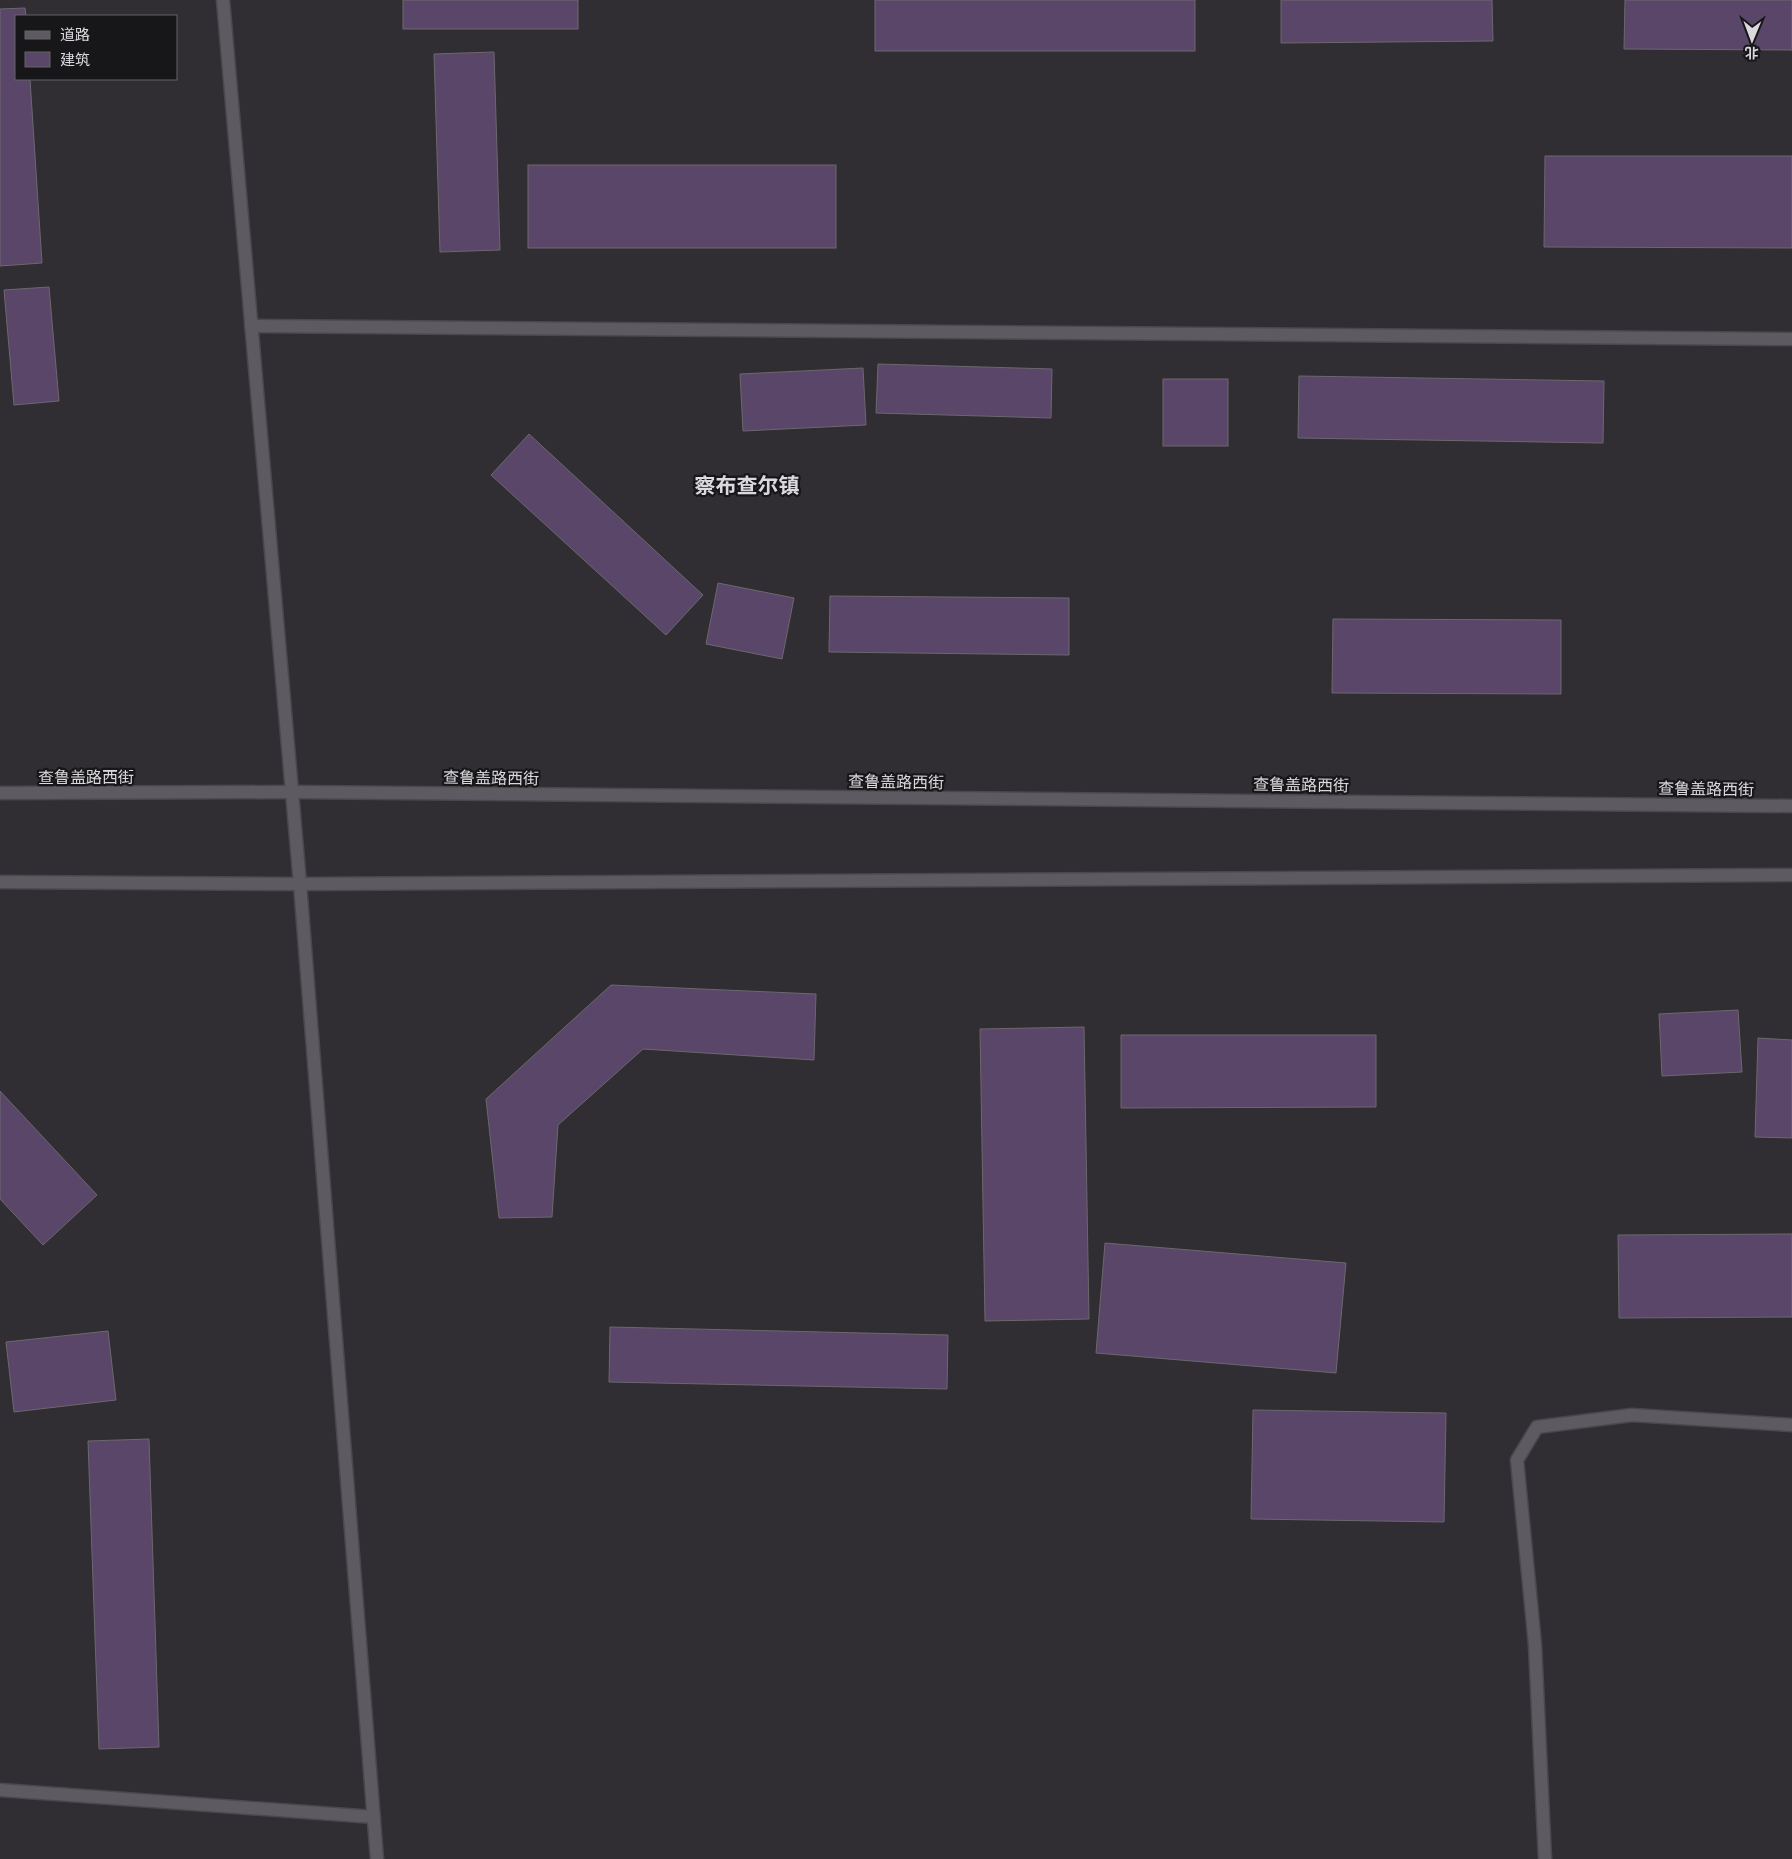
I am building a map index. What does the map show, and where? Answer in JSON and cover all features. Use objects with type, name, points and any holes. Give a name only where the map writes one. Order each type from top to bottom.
[{"type":"street","points":[[223,0],[300,884],[377,1859]]},
{"type":"street","points":[[251,326],[1792,338]]},
{"type":"street","name":"查鲁盖路西街","points":[[0,793],[292,792],[1792,806]]},
{"type":"street","points":[[0,882],[300,884],[1792,875]]},
{"type":"street","points":[[1545,1859],[1534,1645],[1516,1460],[1537,1427],[1632,1415],[1792,1425]]},
{"type":"street","points":[[0,1790],[374,1817]]},
{"type":"building","points":[[403,0],[578,0],[578,29],[403,29]]},
{"type":"building","points":[[875,0],[1195,0],[1195,51],[875,51]]},
{"type":"building","points":[[1281,0],[1492,0],[1493,41],[1281,43]]},
{"type":"building","points":[[1625,0],[1792,0],[1792,50],[1624,49]]},
{"type":"building","points":[[25,8],[26,15],[15,15],[15,80],[30,80],[42,263],[0,266],[0,9]]},
{"type":"building","points":[[494,52],[500,250],[440,252],[434,54]]},
{"type":"building","points":[[1545,156],[1792,156],[1792,248],[1544,247]]},
{"type":"building","points":[[528,165],[836,165],[836,248],[528,248]]},
{"type":"building","points":[[49,287],[59,401],[14,405],[4,290]]},
{"type":"building","points":[[878,364],[1052,369],[1051,418],[876,413]]},
{"type":"building","points":[[863,368],[866,425],[743,431],[740,374]]},
{"type":"building","points":[[1299,376],[1604,381],[1603,443],[1298,438]]},
{"type":"building","points":[[1163,379],[1228,379],[1228,446],[1163,446]]},
{"type":"building","points":[[529,434],[703,595],[666,635],[491,475]]},
{"type":"building","points":[[718,583],[794,598],[782,659],[706,644]]},
{"type":"building","points":[[830,596],[1069,598],[1069,655],[829,652]]},
{"type":"building","points":[[1333,619],[1561,620],[1561,694],[1332,693]]},
{"type":"building","points":[[611,985],[816,994],[814,1060],[643,1049],[558,1125],[552,1217],[499,1218],[486,1099]]},
{"type":"building","points":[[1738,1010],[1742,1072],[1662,1076],[1659,1014]]},
{"type":"building","points":[[1084,1027],[1089,1319],[985,1321],[980,1029]]},
{"type":"building","points":[[1121,1035],[1376,1035],[1376,1107],[1121,1108]]},
{"type":"building","points":[[1758,1038],[1792,1040],[1792,1138],[1755,1137]]},
{"type":"building","points":[[0,1091],[97,1195],[43,1245],[0,1199]]},
{"type":"building","points":[[1792,1234],[1792,1317],[1619,1318],[1618,1235]]},
{"type":"building","points":[[1105,1243],[1346,1263],[1336,1373],[1096,1353]]},
{"type":"building","points":[[610,1327],[948,1335],[947,1389],[609,1382]]},
{"type":"building","points":[[108,1331],[116,1400],[14,1412],[6,1342]]},
{"type":"building","points":[[1253,1410],[1446,1413],[1444,1522],[1251,1519]]},
{"type":"building","points":[[149,1439],[159,1747],[99,1749],[88,1441]]},
{"type":"district","name":"察布查尔镇","points":[[747,486]]}]
